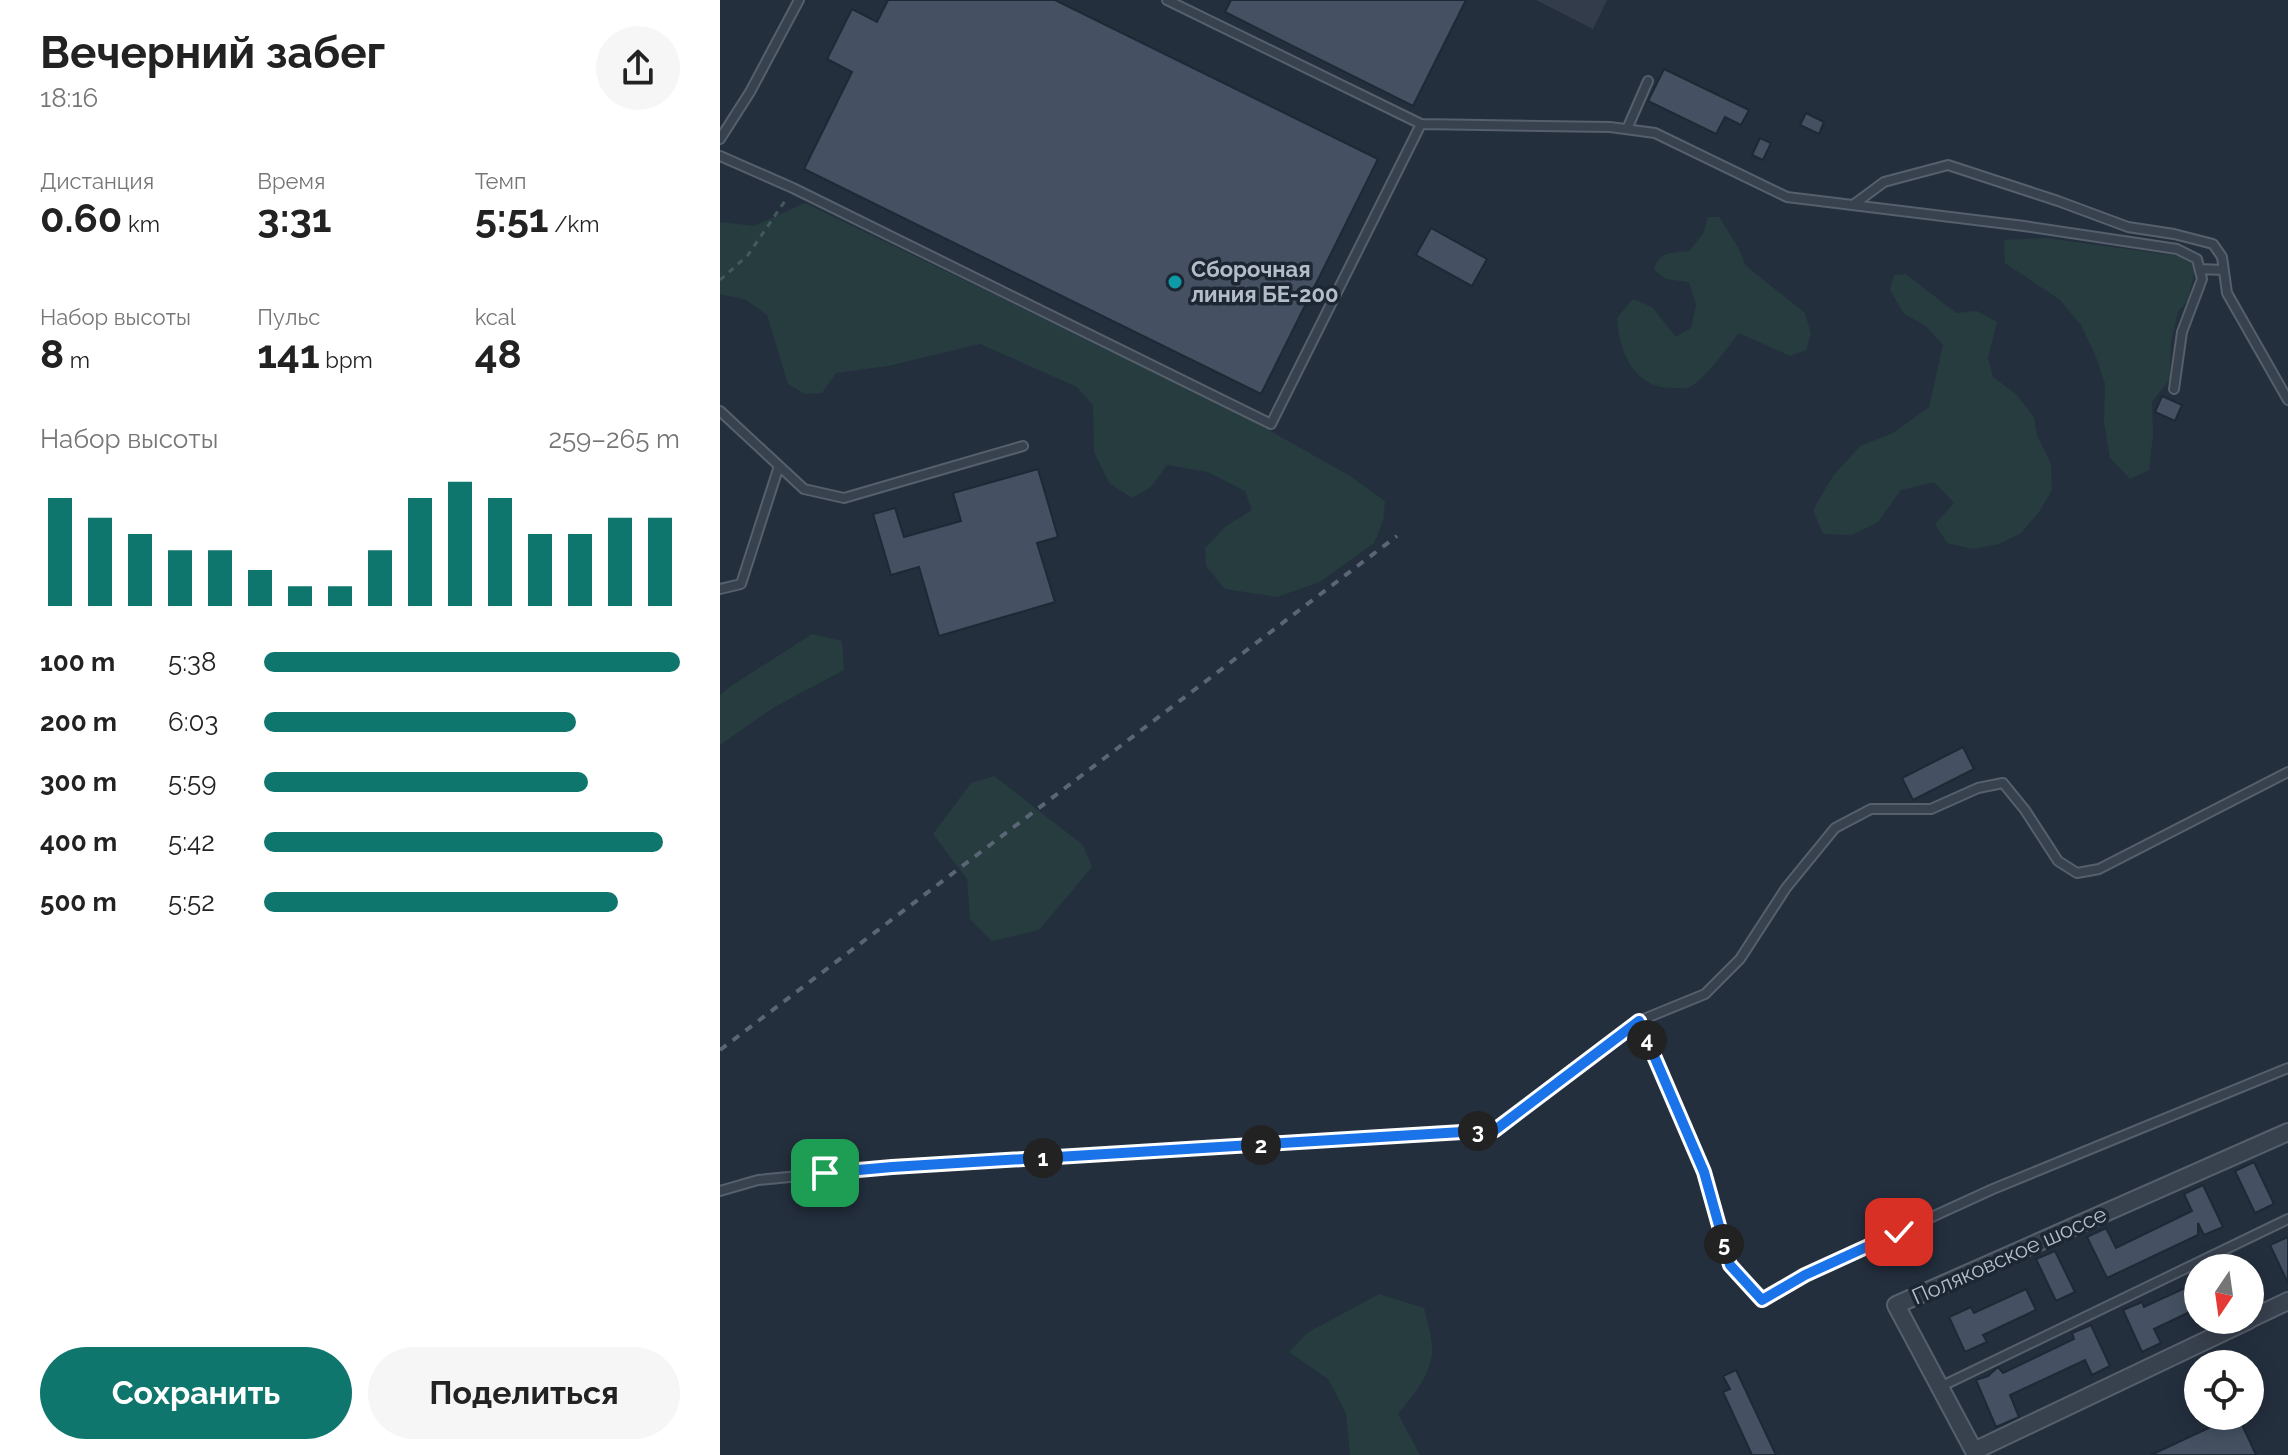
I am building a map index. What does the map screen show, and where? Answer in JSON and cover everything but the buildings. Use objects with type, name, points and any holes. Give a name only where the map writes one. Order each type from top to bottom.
[{"type":"street","name":"Поляковское шоссе","points":[[2220,1334],[1974,1451],[1896,1305],[2288,1132]]},
{"type":"street","name":"Поляковское шоссе","points":[[2264,1313],[2288,1301]]},
{"type":"lane","points":[[720,139],[802,0]]},
{"type":"lane","points":[[1167,0],[1421,124],[1610,127],[1655,133],[1787,197],[2024,226],[2177,249],[2197,259],[2202,279],[2182,332],[2174,389]]},
{"type":"lane","points":[[1627,129],[1648,81]]},
{"type":"lane","points":[[720,156],[793,188],[1271,424],[1421,124]]},
{"type":"lane","points":[[1852,205],[1884,182],[1948,165],[2128,227],[2213,244],[2222,257],[2227,293],[2288,400]]},
{"type":"lane","points":[[2200,269],[2223,270]]},
{"type":"lane","points":[[720,411],[804,489],[844,498],[1023,446]]},
{"type":"lane","points":[[720,589],[741,584],[779,466]]},
{"type":"lane","points":[[720,1191],[758,1180],[892,1167],[1495,1130],[1639,1021],[1705,994],[1740,959],[1786,888],[1835,828],[1871,809],[1931,809],[1978,788],[2003,783],[2025,810],[2058,861],[2077,873],[2099,869],[2288,772]]},
{"type":"lane","points":[[1639,1021],[1704,1172],[1730,1265],[1762,1300],[1805,1275],[1993,1189],[2288,1068]]},
{"type":"lane","points":[[1940,1387],[2288,1219]]},
{"type":"path","points":[[720,280],[748,255],[793,188]]},
{"type":"shaded area","points":[[1536,0],[1607,0],[1593,29]]},
{"type":"green space","points":[[805,203],[1237,412],[1350,476],[1385,501],[1383,521],[1374,543],[1320,582],[1277,597],[1225,589],[1206,566],[1205,548],[1225,527],[1252,510],[1245,491],[1208,472],[1167,465],[1151,487],[1132,498],[1109,483],[1094,452],[1093,405],[1077,387],[980,344],[888,366],[836,373],[822,393],[805,394],[788,384],[767,315],[746,300],[720,294],[720,222],[754,226]]},
{"type":"green space","points":[[1708,217],[1719,217],[1746,266],[1805,313],[1811,334],[1806,350],[1790,356],[1739,333],[1708,372],[1694,384],[1687,388],[1660,387],[1648,382],[1631,366],[1621,343],[1617,318],[1633,299],[1652,307],[1676,337],[1691,328],[1696,305],[1689,282],[1666,279],[1654,270],[1662,256],[1689,251],[1703,234]]},
{"type":"green space","points":[[2046,238],[2179,256],[2196,266],[2188,300],[2178,312],[2171,342],[2170,379],[2152,402],[2153,434],[2149,470],[2130,479],[2110,458],[2104,422],[2105,384],[2081,325],[2060,300],[2005,263],[2004,240]]},
{"type":"green space","points":[[1906,274],[1956,313],[1977,311],[1997,322],[1988,358],[1993,377],[2016,394],[2034,417],[2037,435],[2051,464],[2052,490],[2039,512],[2021,533],[1999,544],[1973,549],[1947,543],[1935,524],[1954,503],[1934,482],[1901,490],[1878,522],[1852,535],[1823,534],[1813,510],[1833,476],[1860,446],[1893,433],[1929,407],[1943,345],[1926,326],[1904,314],[1890,290],[1894,275]]},
{"type":"green space","points":[[812,634],[842,641],[844,670],[776,706],[720,745],[720,695]]},
{"type":"green space","points":[[994,776],[1083,845],[1092,867],[1039,930],[992,941],[970,919],[967,879],[933,834],[971,783]]},
{"type":"green space","points":[[1379,1294],[1424,1308],[1432,1342],[1431,1362],[1420,1386],[1398,1414],[1420,1455],[1350,1455],[1346,1413],[1328,1379],[1289,1352],[1307,1333]]},
{"type":"railway","points":[[720,1050],[1397,536]]},
{"type":"place","name":"Сборочная линия БЕ-200","points":[[1175,282]]},
{"type":"route","points":[[825,1173],[1495,1130],[1639,1021],[1704,1172],[1730,1265],[1762,1300],[1805,1275],[1899,1232]]}]
